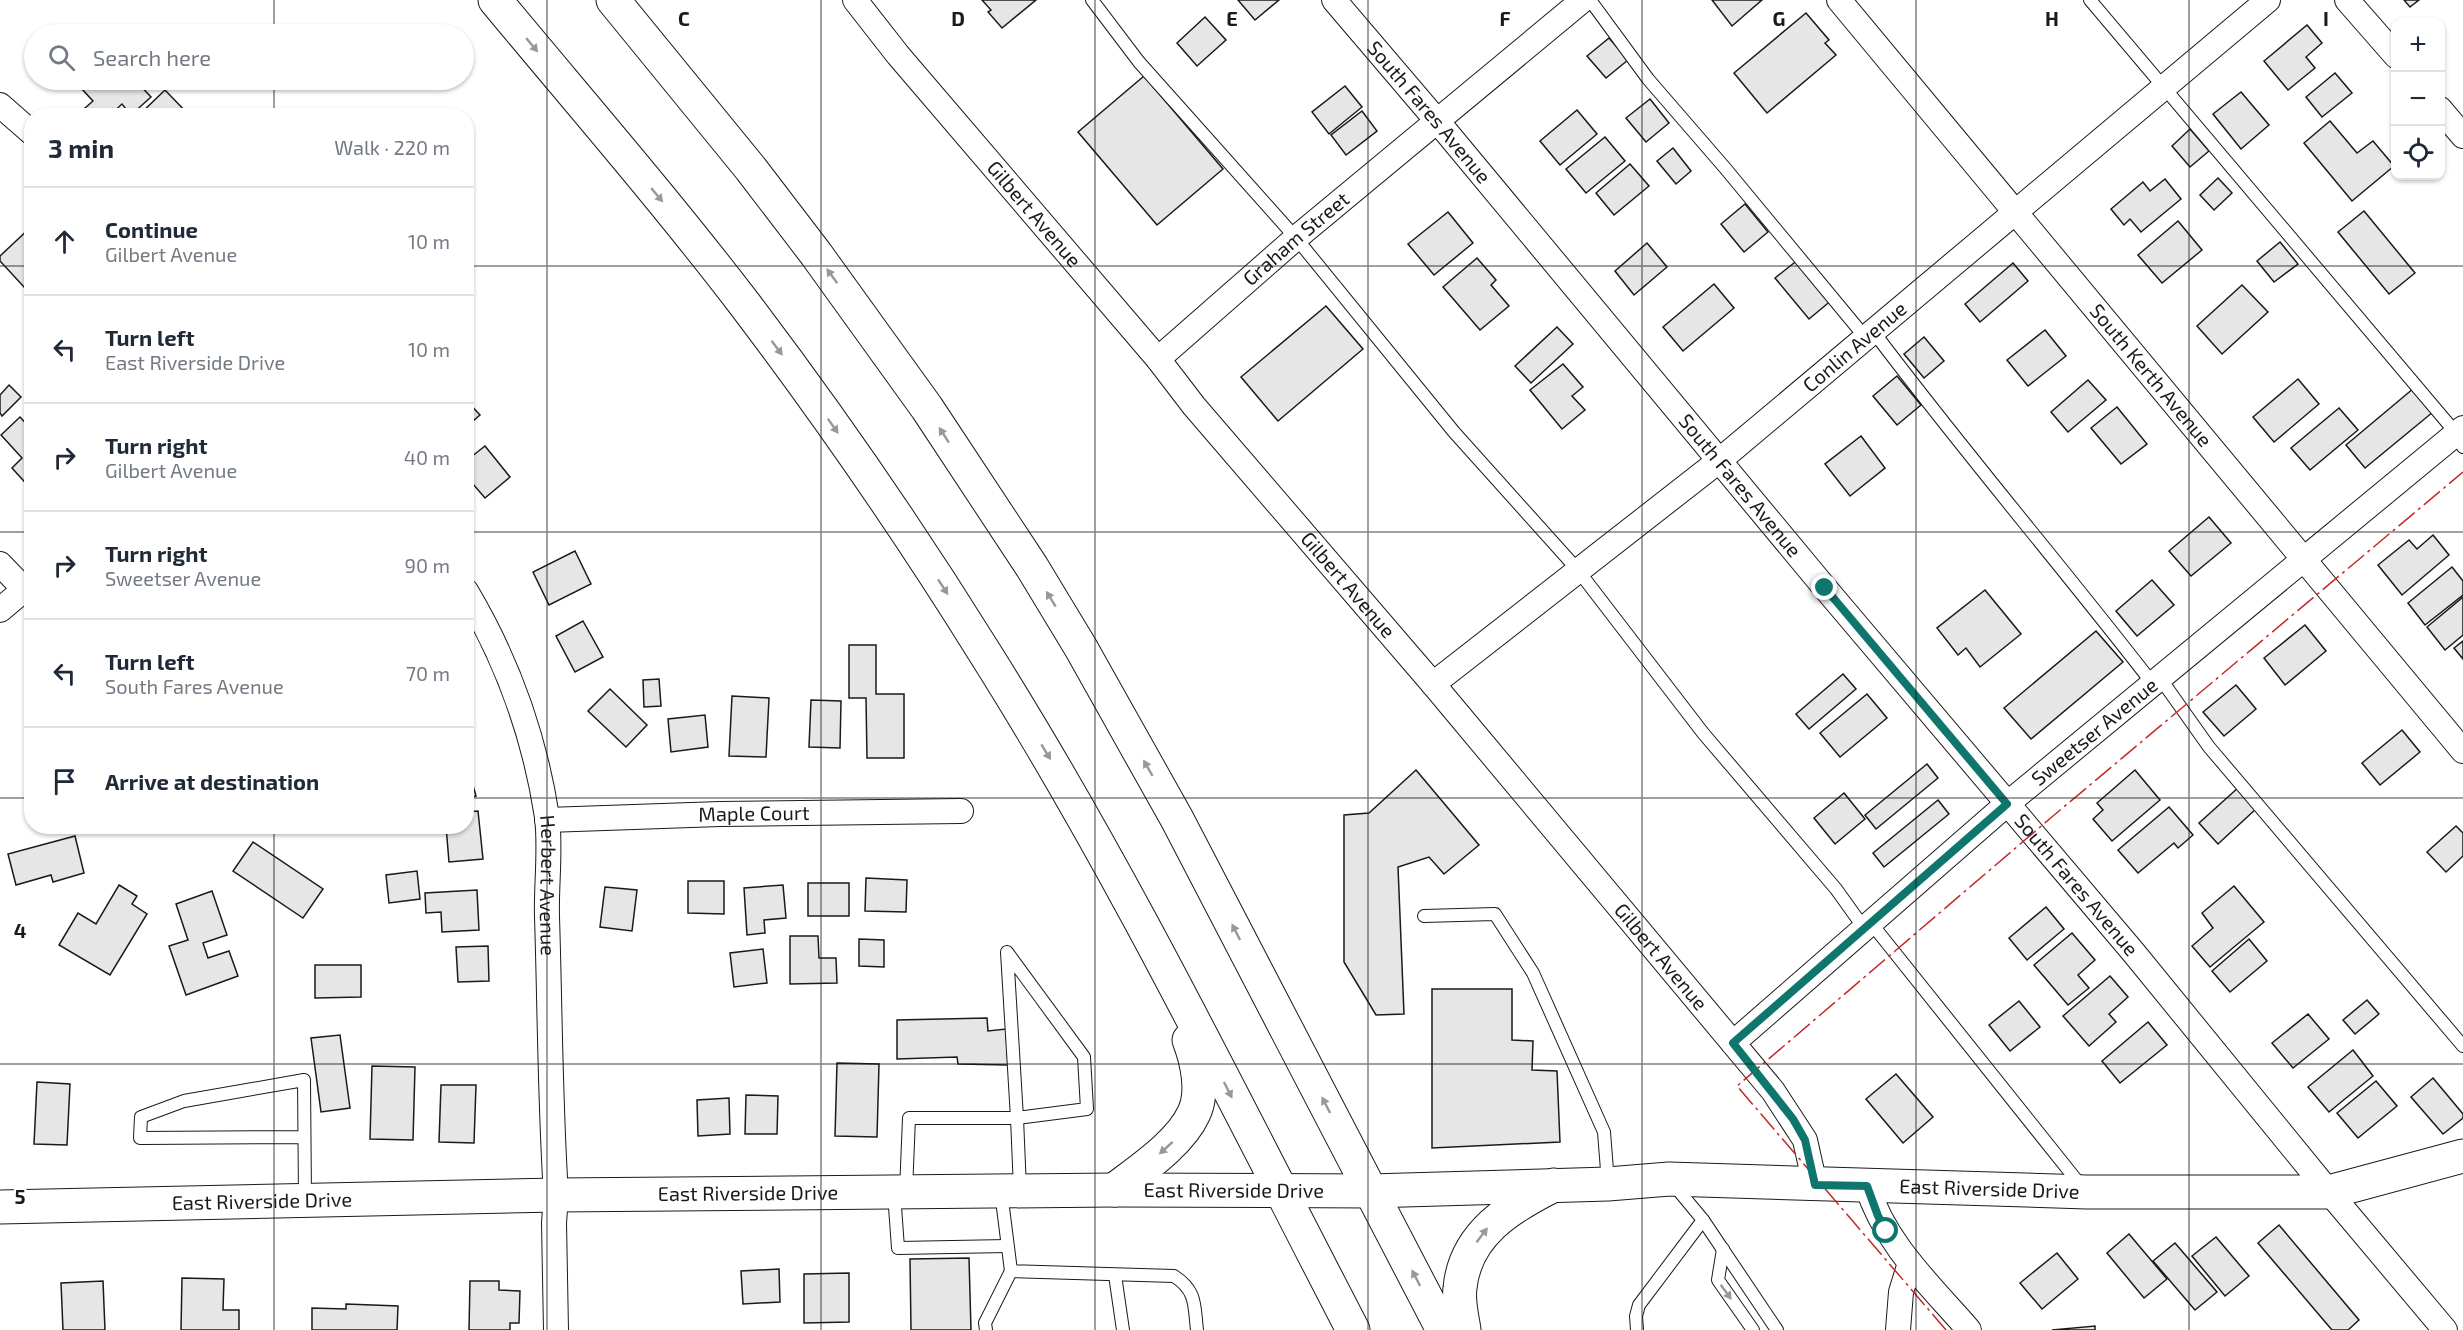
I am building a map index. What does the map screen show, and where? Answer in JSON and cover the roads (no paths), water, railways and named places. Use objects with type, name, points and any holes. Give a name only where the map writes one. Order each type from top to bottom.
[{"type":"main road","points":[[495,0],[681,224],[799,378],[903,527],[984,650],[1066,786],[1151,941],[1353,1330]]},
{"type":"main road","points":[[614,0],[751,169],[816,254],[927,408],[1032,567],[1177,819],[1443,1330]]},
{"type":"main road","points":[[1114,1190],[1172,1143],[1194,1114],[1198,1100],[1198,1078],[1194,1052],[1151,941]]},
{"type":"main road","name":"East Riverside Drive","points":[[0,1207],[556,1195],[1114,1190],[1370,1191],[1608,1184],[1669,1179],[2086,1192],[2329,1192],[2463,1156]]},
{"type":"main road","points":[[1464,1330],[1460,1287],[1471,1251],[1491,1224],[1510,1209],[1554,1185]]},
{"type":"street","name":"Gilbert Avenue","points":[[855,0],[898,55],[1158,359],[1194,406],[1433,684],[1733,1043],[1793,1119],[1805,1140],[1815,1185]]},
{"type":"street","name":"South Fares Avenue","points":[[1334,0],[2141,962],[2445,1330]]},
{"type":"street","name":"Graham Street","points":[[1158,359],[1296,238],[1583,0]]},
{"type":"street","name":"South Kerth Avenue","points":[[1839,0],[2463,751]]},
{"type":"street","name":"Conlin Avenue","points":[[1433,684],[1577,569],[1720,460],[2268,0]]},
{"type":"street","points":[[2347,0],[2391,50]]},
{"type":"street","points":[[0,105],[24,126]]},
{"type":"street","points":[[2445,115],[2463,136]]},
{"type":"street","name":"Sweetser Avenue","points":[[1733,1043],[2007,804],[2303,559],[2461,436]]},
{"type":"street","points":[[0,564],[24,586]]},
{"type":"street","points":[[0,610],[24,593]]},
{"type":"street","name":"Herbert Avenue","points":[[474,606],[499,652],[513,685],[540,779],[547,820],[547,910],[556,1195],[554,1222],[556,1330]]},
{"type":"street","name":"Maple Court","points":[[547,820],[720,814],[961,811]]},
{"type":"street","points":[[1867,1186],[1886,1231],[1910,1263],[1969,1330]]},
{"type":"street","points":[[1898,1330],[1901,1292],[1910,1263]]},
{"type":"lane","points":[[1092,0],[1147,70],[1296,238],[1454,432],[1577,569],[1703,733],[1868,925],[2086,1192]]},
{"type":"lane","points":[[1590,0],[1648,79],[1869,334],[2157,681],[2209,747],[2463,1046]]},
{"type":"lane","points":[[2090,0],[2461,436]]},
{"type":"lane","points":[[1424,916],[1495,914],[1533,973],[1604,1132],[1608,1184]]},
{"type":"lane","points":[[986,1330],[985,1323],[1011,1271],[1007,1246],[1017,1118],[1007,952],[1084,1057],[1087,1109],[1017,1118],[909,1118],[900,1192],[898,1248],[1007,1246]]},
{"type":"lane","points":[[304,1137],[140,1138],[141,1117],[184,1101],[304,1080],[305,1200]]},
{"type":"lane","points":[[1669,1179],[1703,1220],[1777,1330]]},
{"type":"lane","points":[[1637,1330],[1636,1316],[1640,1305],[1703,1220]]},
{"type":"lane","points":[[1723,1249],[1718,1280],[1753,1330]]},
{"type":"lane","points":[[1011,1271],[1174,1276],[1186,1284],[1193,1298],[1197,1330]]},
{"type":"lane","points":[[1115,1275],[1123,1330]]}]
